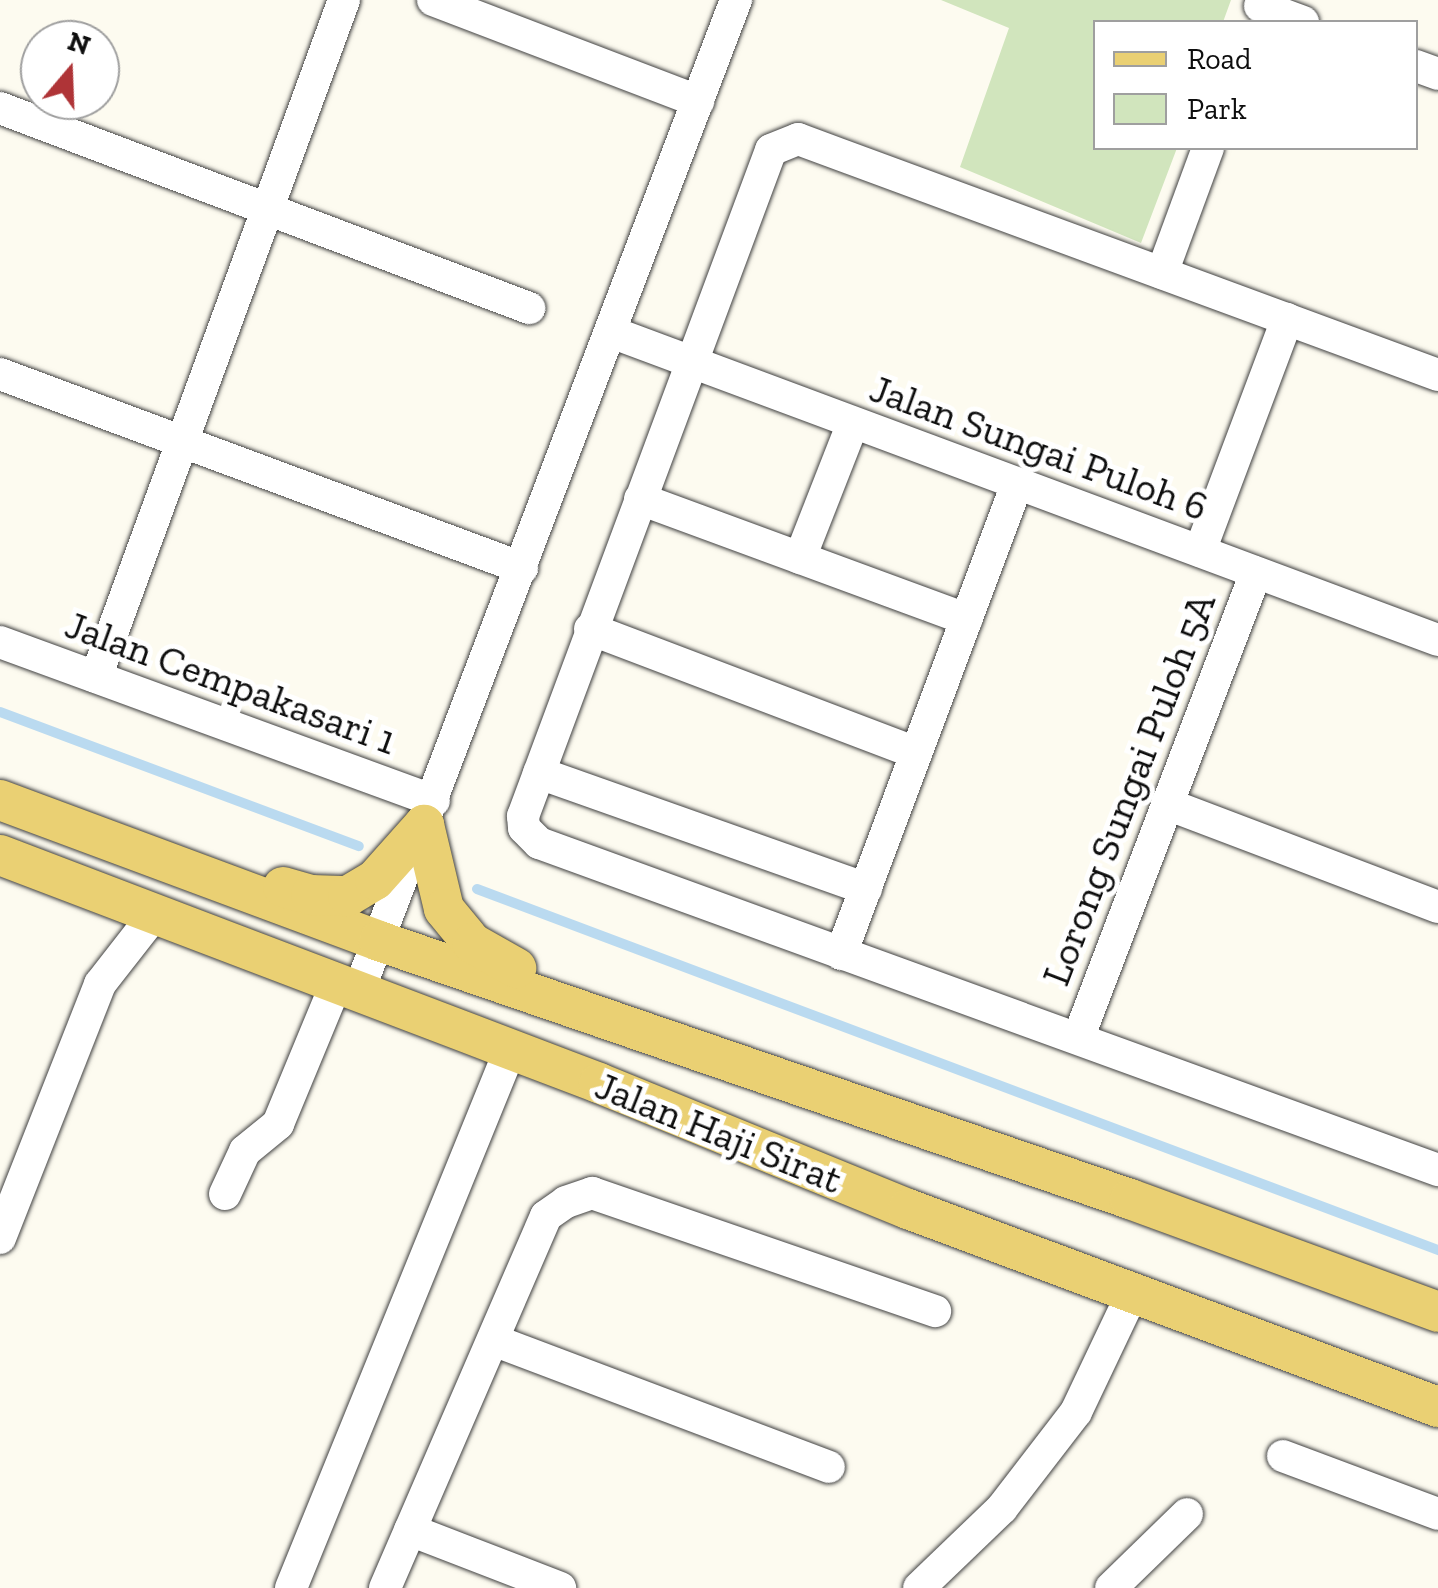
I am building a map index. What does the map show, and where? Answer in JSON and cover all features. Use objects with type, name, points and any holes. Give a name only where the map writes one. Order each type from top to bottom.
[{"type":"main road","points":[[10,804],[311,895],[348,896],[375,880],[429,813]]},
{"type":"main road","name":"Jalan Haji Sirat","points":[[10,804],[379,941],[1438,1312]]},
{"type":"main road","points":[[429,813],[444,909],[472,944],[538,981],[711,1056]]},
{"type":"main road","name":"Jalan Haji Sirat","points":[[0,855],[510,1050],[908,1209],[1438,1407]]},
{"type":"main road","points":[[1339,1276],[1438,1327]]},
{"type":"main road","points":[[1320,1362],[1438,1392]]},
{"type":"street","points":[[96,678],[344,0]]},
{"type":"street","points":[[433,0],[698,101]]},
{"type":"street","points":[[226,1194],[245,1151],[278,1124],[347,988],[379,941],[736,0]]},
{"type":"street","points":[[1258,10],[1296,20]]},
{"type":"street","points":[[0,108],[530,308]]},
{"type":"street","points":[[1438,375],[798,139],[771,150],[523,816],[524,828],[539,843],[1079,1036],[1438,1170]]},
{"type":"street","points":[[1162,273],[1207,150]]},
{"type":"street","points":[[1200,552],[1287,319]]},
{"type":"street","name":"Jalan Sungai Puloh 6","points":[[611,332],[1438,640]]},
{"type":"street","points":[[0,374],[522,568]]},
{"type":"street","points":[[800,558],[854,423]]},
{"type":"street","points":[[841,954],[1017,484]]},
{"type":"street","points":[[640,499],[967,619]]},
{"type":"street","name":"Lorong Sungai Puloh 5A","points":[[1079,1036],[1256,572]]},
{"type":"street","points":[[590,629],[916,753]]},
{"type":"street","name":"Jalan Cempakasari 1","points":[[0,642],[429,813]]},
{"type":"street","points":[[539,773],[866,889]]},
{"type":"street","points":[[1167,804],[1438,907]]},
{"type":"street","points":[[0,1238],[100,984],[154,916]]},
{"type":"street","points":[[291,1588],[510,1050]]},
{"type":"street","points":[[385,1588],[546,1216],[566,1202],[592,1193],[935,1312]]},
{"type":"street","points":[[919,1588],[1002,1508],[1076,1412],[1132,1292]]},
{"type":"street","points":[[493,1340],[829,1466]]},
{"type":"street","points":[[1283,1456],[1438,1514]]},
{"type":"street","points":[[1111,1588],[1187,1514]]},
{"type":"street","points":[[410,1530],[560,1588]]},
{"type":"green space","points":[[941,0],[1231,0],[1224,20],[1093,20],[1093,150],[1176,150],[1141,243],[960,167],[1009,28]]},
{"type":"waterway","points":[[0,712],[359,846]]},
{"type":"waterway","points":[[477,889],[1438,1250]]}]
